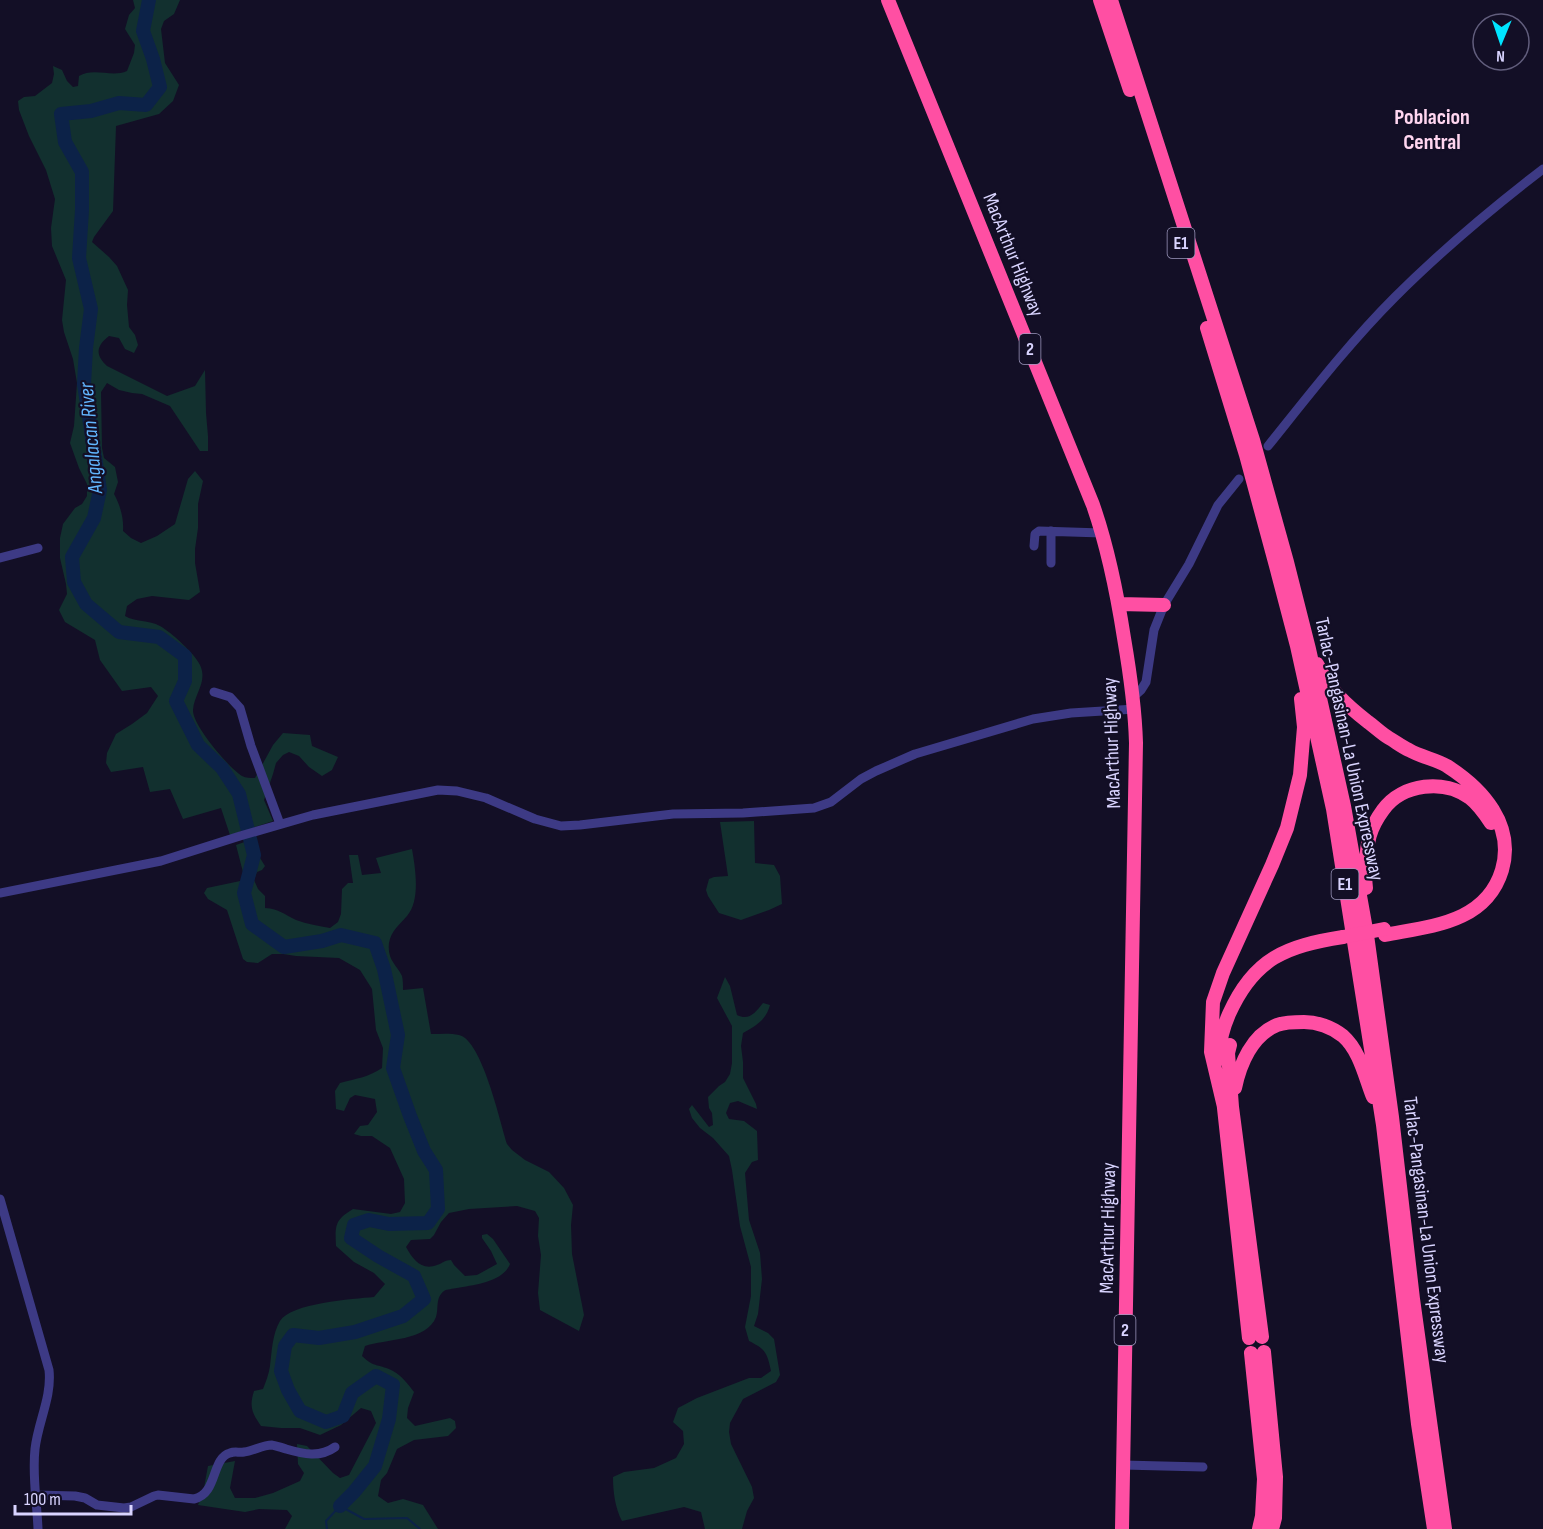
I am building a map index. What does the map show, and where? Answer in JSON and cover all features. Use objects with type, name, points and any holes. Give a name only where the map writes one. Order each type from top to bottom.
[{"type":"highway","name":"MacArthur Highway","points":[[888,0],[1089,495],[1102,533],[1119,604],[1134,703],[1136,743],[1122,1529]]},
{"type":"highway","name":"Tarlac-Pangasinan-La Union Expressway","points":[[1100,0],[1172,216],[1243,444],[1303,648],[1344,806],[1367,935],[1445,1529]]},
{"type":"highway","name":"Tarlac-Pangasinan-La Union Expressway","points":[[1111,0],[1253,440],[1287,562],[1333,809],[1383,1125],[1418,1424],[1434,1529]]},
{"type":"highway","points":[[1119,604],[1164,605]]},
{"type":"highway","points":[[1256,1338],[1228,1107],[1228,1053],[1231,1032],[1240,1006],[1271,969],[1291,957],[1344,940],[1437,925],[1459,918],[1478,908],[1495,888],[1504,864],[1505,850],[1501,822],[1487,800],[1473,785],[1445,765],[1410,751],[1386,737],[1346,705],[1333,691],[1303,648]]},
{"type":"highway","points":[[1228,1107],[1211,1052],[1213,1002],[1223,973],[1287,828],[1300,775],[1304,727],[1303,648]]},
{"type":"highway","points":[[1367,935],[1366,847],[1371,831],[1384,808],[1404,793],[1418,788],[1436,786],[1449,788],[1470,797],[1483,811],[1496,838],[1496,861],[1493,874],[1486,886],[1477,898],[1455,911],[1385,932]]},
{"type":"highway","points":[[1228,1107],[1246,1054],[1262,1034],[1276,1025],[1308,1022],[1325,1026],[1342,1035],[1356,1051],[1383,1125]]},
{"type":"highway","points":[[1259,1529],[1264,1479],[1257,1353],[1276,1477],[1275,1518],[1272,1529]]},
{"type":"street","points":[[1268,446],[1340,358],[1395,298],[1472,225],[1543,169]]},
{"type":"street","points":[[0,893],[161,861],[313,815],[438,790],[449,790],[486,798],[535,819],[561,826],[663,815],[814,808],[839,797],[861,779],[915,754],[1033,719],[1134,703],[1146,682],[1154,630],[1164,605],[1189,564],[1218,506],[1239,479]]},
{"type":"street","points":[[1051,531],[1051,563]]},
{"type":"street","points":[[1034,546],[1036,532],[1102,533]]},
{"type":"street","points":[[0,558],[38,548]]},
{"type":"street","points":[[214,692],[230,697],[240,708],[251,746],[280,824]]},
{"type":"street","points":[[0,1198],[49,1370],[49,1391],[35,1449],[38,1529]]},
{"type":"street","points":[[36,1495],[75,1496],[97,1504],[124,1508],[154,1496],[166,1495],[194,1499],[207,1491],[224,1455],[232,1452],[274,1445],[306,1454],[316,1454],[325,1453],[335,1447]]},
{"type":"street","points":[[1123,1465],[1203,1467]]},
{"type":"green space","points":[[133,0],[180,0],[174,14],[164,21],[161,29],[165,63],[179,85],[173,101],[159,114],[116,126],[113,211],[92,242],[117,266],[128,290],[129,327],[138,345],[134,353],[125,349],[119,338],[109,336],[99,347],[99,354],[107,366],[167,396],[195,386],[205,370],[208,451],[200,451],[170,406],[142,394],[119,390],[107,383],[101,392],[104,458],[115,467],[118,482],[114,494],[121,512],[123,531],[131,538],[141,543],[175,524],[188,479],[195,471],[203,481],[198,504],[195,549],[200,592],[189,600],[152,596],[137,599],[127,606],[125,616],[160,626],[197,660],[202,671],[202,682],[194,704],[194,717],[212,746],[242,776],[255,778],[273,745],[283,733],[310,735],[312,746],[338,757],[332,770],[322,776],[299,756],[289,752],[283,755],[276,763],[264,800],[273,821],[230,835],[221,808],[183,819],[170,789],[150,792],[143,767],[111,772],[106,763],[107,753],[116,734],[147,713],[158,696],[151,687],[122,691],[100,660],[95,640],[65,622],[59,610],[67,594],[60,558],[63,524],[87,496],[87,484],[70,443],[74,426],[77,383],[62,320],[66,280],[52,246],[51,228],[55,199],[46,170],[19,110],[18,101],[24,97],[35,96],[52,83],[53,66],[62,70],[73,87],[78,86],[79,76],[85,73],[127,71],[135,45],[125,29],[129,15],[135,8]]},
{"type":"green space","points":[[754,821],[755,863],[774,865],[780,876],[782,904],[741,920],[719,913],[706,890],[709,879],[728,876],[720,822]]},
{"type":"green space","points":[[253,839],[265,866],[257,872],[254,880],[258,889],[265,896],[265,908],[278,911],[296,920],[330,928],[338,922],[341,914],[342,889],[348,883],[353,883],[349,855],[358,855],[362,875],[381,873],[376,858],[412,849],[416,893],[411,909],[394,931],[389,943],[391,958],[402,976],[403,990],[423,988],[431,1034],[456,1034],[467,1040],[475,1051],[489,1083],[507,1144],[525,1160],[549,1172],[564,1188],[573,1205],[572,1254],[584,1315],[579,1331],[540,1310],[538,1293],[541,1255],[538,1236],[539,1218],[535,1211],[517,1206],[469,1209],[449,1213],[430,1239],[411,1240],[406,1247],[418,1263],[427,1267],[451,1260],[465,1276],[477,1275],[497,1264],[482,1238],[482,1235],[487,1234],[510,1264],[495,1279],[444,1291],[438,1300],[436,1317],[424,1331],[405,1338],[365,1346],[362,1356],[396,1373],[412,1389],[414,1392],[407,1418],[415,1426],[450,1418],[455,1421],[456,1428],[448,1436],[414,1440],[397,1449],[387,1473],[381,1480],[378,1496],[388,1503],[403,1499],[423,1505],[438,1529],[285,1529],[292,1516],[287,1510],[259,1509],[245,1512],[198,1505],[203,1493],[208,1466],[235,1461],[230,1488],[235,1498],[255,1498],[300,1481],[304,1473],[298,1464],[297,1444],[307,1446],[340,1478],[349,1475],[376,1423],[371,1411],[361,1408],[341,1425],[320,1435],[300,1428],[261,1426],[252,1410],[252,1397],[254,1391],[263,1389],[270,1369],[275,1332],[286,1315],[323,1303],[374,1297],[385,1284],[374,1273],[354,1262],[336,1246],[336,1228],[339,1220],[353,1209],[391,1214],[400,1212],[405,1203],[404,1179],[390,1148],[372,1136],[354,1134],[360,1126],[368,1125],[377,1112],[375,1099],[355,1095],[350,1098],[344,1111],[336,1109],[335,1091],[340,1083],[367,1076],[382,1068],[383,1048],[376,1030],[372,989],[360,970],[339,958],[283,954],[272,954],[258,963],[247,962],[243,959],[227,910],[208,899],[204,893],[207,888],[245,880],[236,845]]},
{"type":"green space","points":[[725,977],[730,986],[737,1015],[745,1017],[754,1013],[763,1003],[770,1005],[760,1022],[743,1033],[741,1046],[743,1078],[757,1109],[738,1101],[730,1103],[726,1113],[729,1119],[744,1121],[757,1131],[758,1160],[752,1162],[745,1173],[749,1220],[760,1253],[762,1279],[758,1314],[754,1326],[774,1339],[780,1375],[776,1382],[743,1399],[730,1423],[731,1444],[752,1487],[754,1498],[747,1511],[742,1529],[705,1529],[701,1512],[684,1507],[622,1521],[615,1499],[613,1477],[624,1472],[654,1468],[676,1458],[684,1444],[683,1431],[673,1422],[678,1408],[697,1398],[749,1378],[761,1378],[771,1371],[764,1352],[759,1346],[749,1341],[745,1327],[751,1296],[751,1267],[740,1226],[729,1156],[713,1138],[700,1128],[692,1118],[689,1109],[692,1105],[709,1127],[713,1125],[708,1097],[725,1082],[730,1074],[732,1026],[717,998]]},
{"type":"waterway","name":"Angalacan River","points":[[149,0],[143,31],[160,87],[146,105],[119,103],[91,111],[61,114],[65,142],[82,172],[79,258],[91,309],[84,384],[100,490],[94,518],[72,557],[74,582],[86,604],[119,632],[159,637],[185,656],[185,681],[176,701],[198,745],[222,768],[239,794],[254,855],[244,893],[252,924],[284,947],[322,941],[341,935],[375,943],[384,969],[398,1035],[393,1068],[424,1151],[436,1170],[438,1209],[428,1223],[389,1224],[369,1220],[354,1225],[351,1238],[414,1276],[424,1299],[403,1316],[355,1332],[319,1338],[293,1335],[285,1346],[281,1371],[288,1390],[300,1411],[326,1422],[343,1416],[352,1393],[376,1376],[393,1385],[389,1419],[375,1466],[340,1506]]},
{"type":"waterway","points":[[327,1529],[326,1521],[340,1506],[364,1519],[407,1518],[420,1529]]},
{"type":"district","name":"Poblacion Central","points":[[1432,130]]}]
